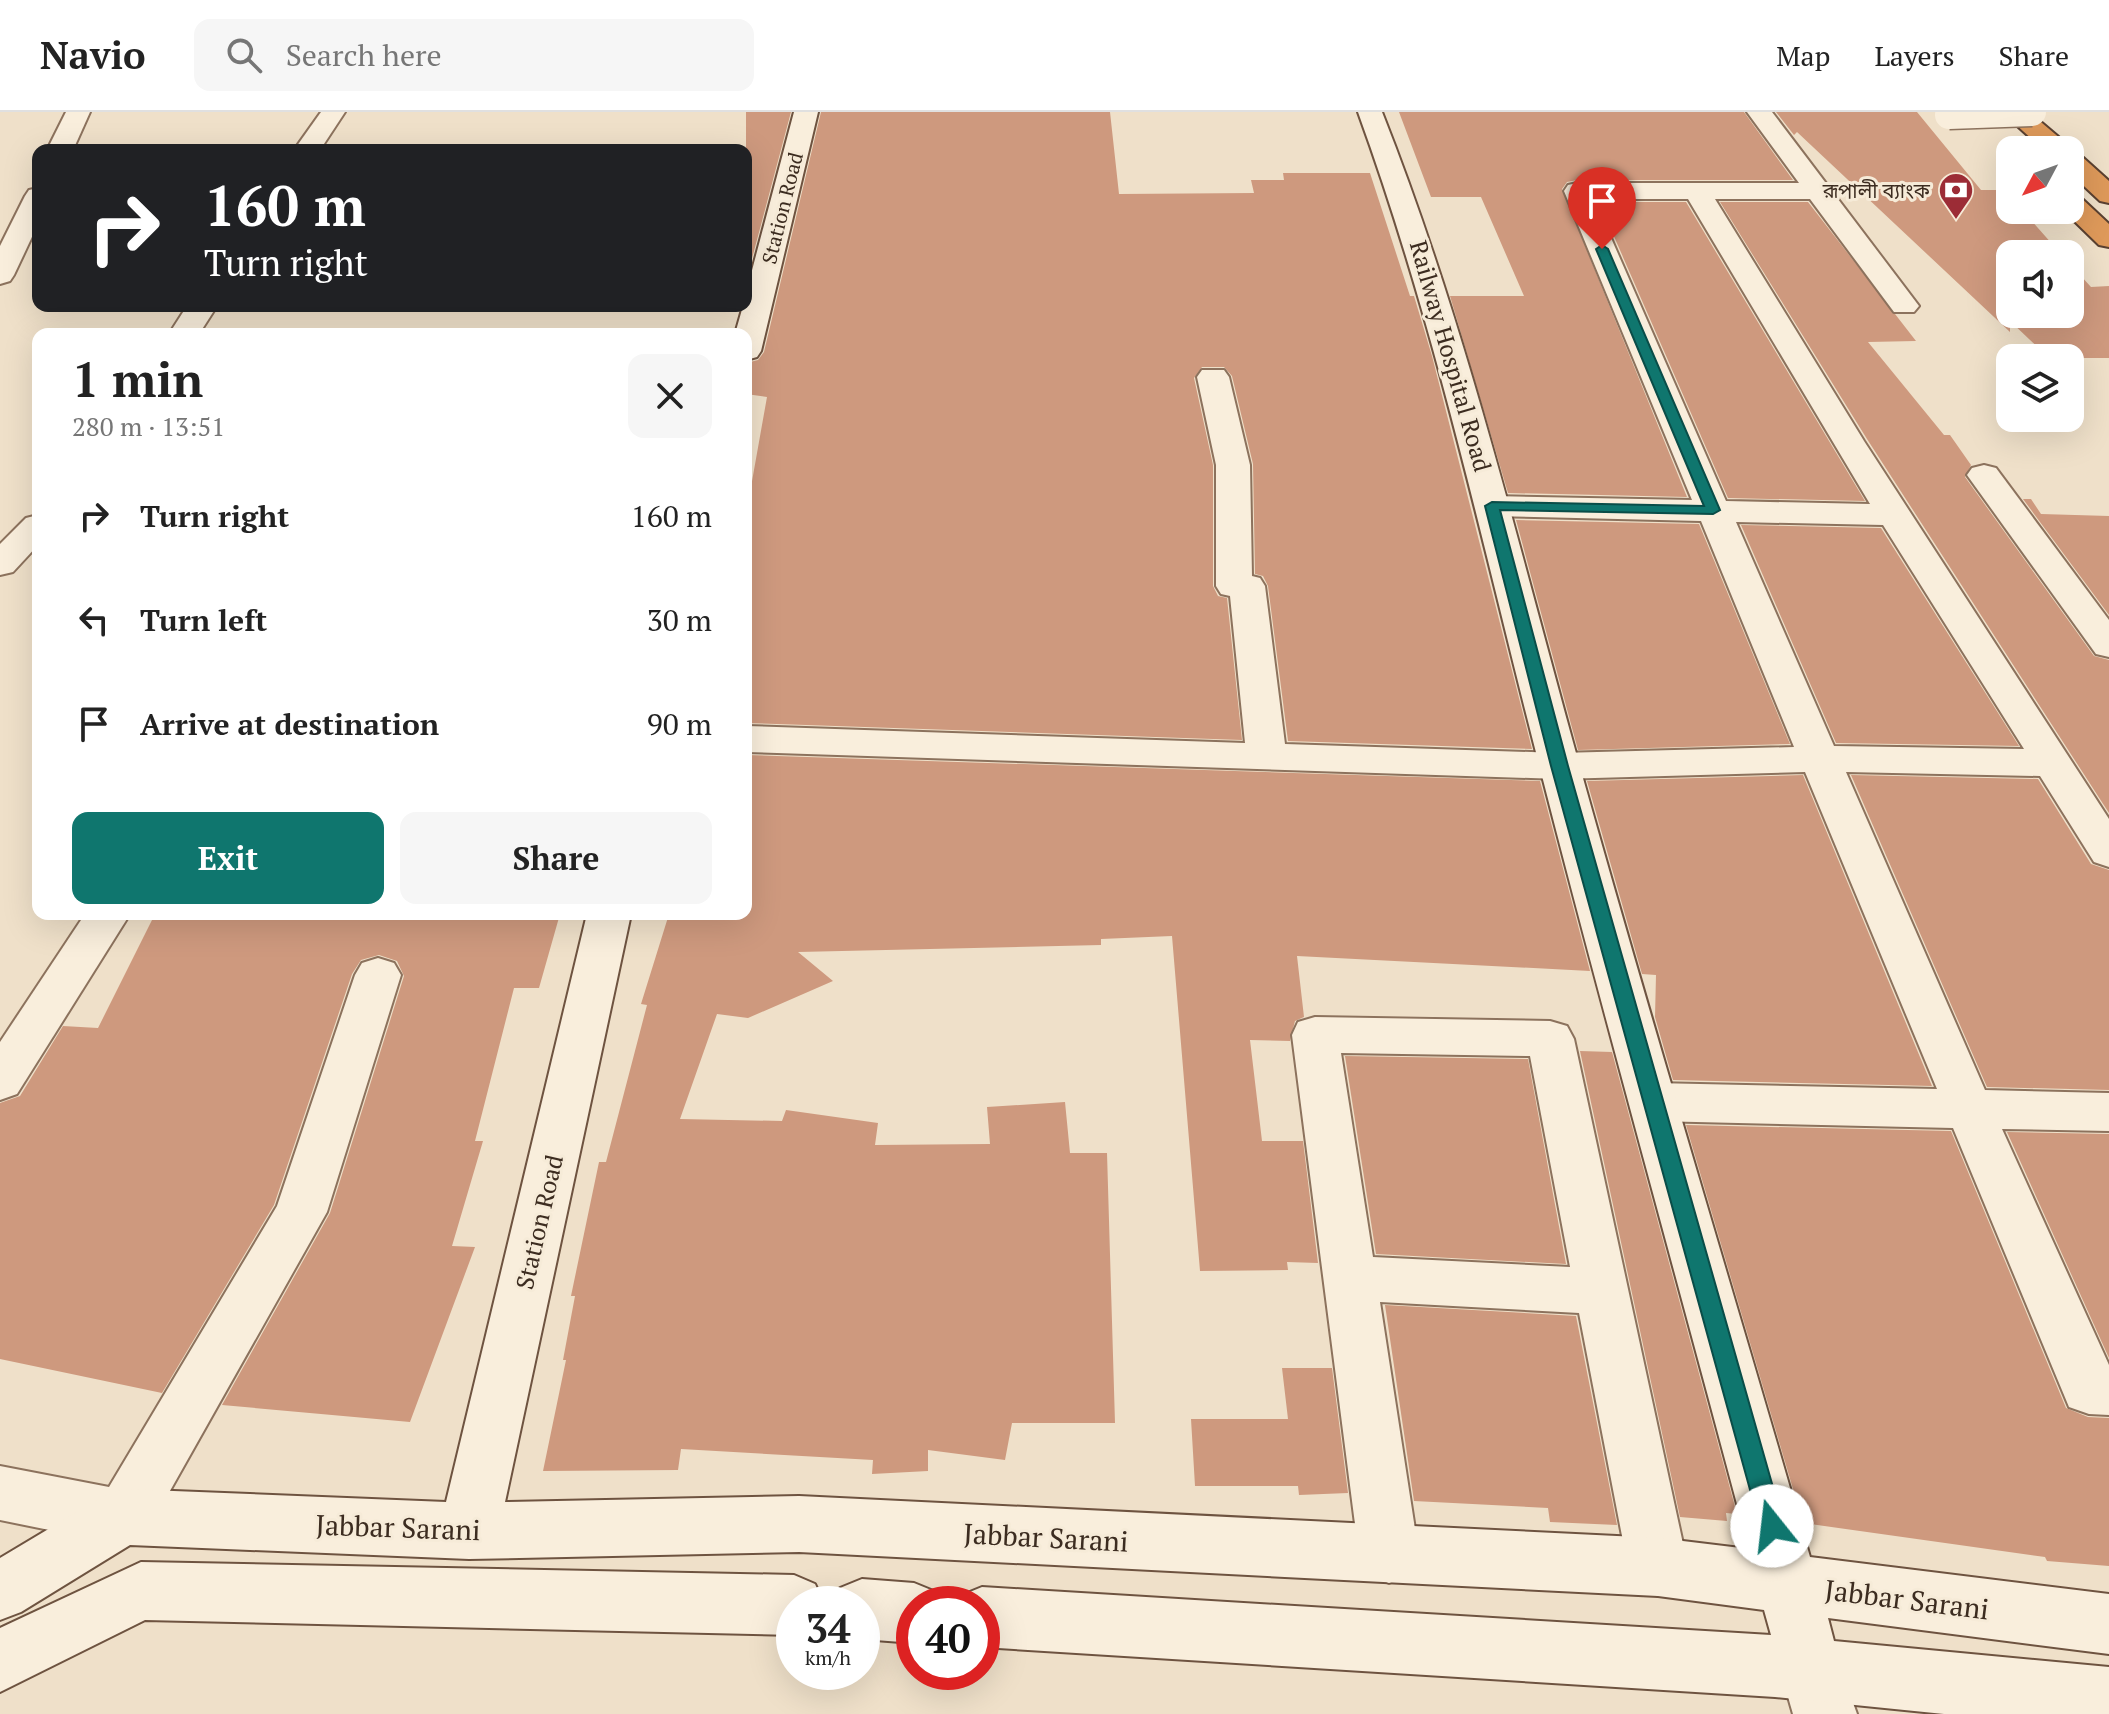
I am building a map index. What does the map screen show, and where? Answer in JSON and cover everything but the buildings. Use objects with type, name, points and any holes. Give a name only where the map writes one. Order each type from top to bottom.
[{"type":"highway","points":[[1975,112],[2001,136]]},
{"type":"highway","points":[[2014,112],[2042,136]]},
{"type":"highway","points":[[2084,172],[2109,195]]},
{"type":"highway","points":[[2084,215],[2109,239]]},
{"type":"street","points":[[63,144],[78,112]]},
{"type":"street","points":[[311,144],[333,112]]},
{"type":"street","name":"Station Road","points":[[752,328],[806,112]]},
{"type":"street","name":"Railway Hospital Road","points":[[1370,112],[1409,209],[1445,323],[1559,766],[1818,1692]]},
{"type":"street","points":[[1759,112],[1904,306]]},
{"type":"street","points":[[1949,115],[2032,112]]},
{"type":"street","points":[[1818,191],[1577,191],[2089,1389],[2109,1390]]},
{"type":"street","points":[[1697,191],[1777,330],[1896,515],[1968,635],[2109,852]]},
{"type":"street","points":[[0,275],[32,208]]},
{"type":"street","points":[[1213,377],[1233,465],[1234,586],[1247,586],[1266,756]]},
{"type":"street","points":[[1984,475],[2109,646]]},
{"type":"street","points":[[1492,506],[1896,515]]},
{"type":"street","points":[[0,564],[32,531]]},
{"type":"street","points":[[752,739],[1559,766],[1819,759],[2053,763]]},
{"type":"street","points":[[0,1081],[104,920]]},
{"type":"street","name":"Station Road","points":[[469,1531],[608,920]]},
{"type":"street","points":[[0,1591],[123,1517],[301,1212],[378,975]]},
{"type":"street","points":[[1389,1555],[1315,1035],[1550,1039],[1658,1567]]},
{"type":"street","points":[[1654,1102],[2109,1112]]},
{"type":"street","points":[[1350,1278],[1604,1292]]},
{"type":"street","name":"Jabbar Sarani","points":[[0,1493],[123,1517],[469,1531],[799,1524],[1658,1567],[2109,1624]]},
{"type":"street","points":[[0,1661],[141,1591],[776,1605]]},
{"type":"street","points":[[1000,1619],[1818,1692],[2109,1699]]},
{"type":"place","name":"রূপালী ব্যাংক","points":[[1956,221]]},
{"type":"route","points":[[1602,249],[1713,510],[1492,506],[1559,766],[1772,1526]]}]
